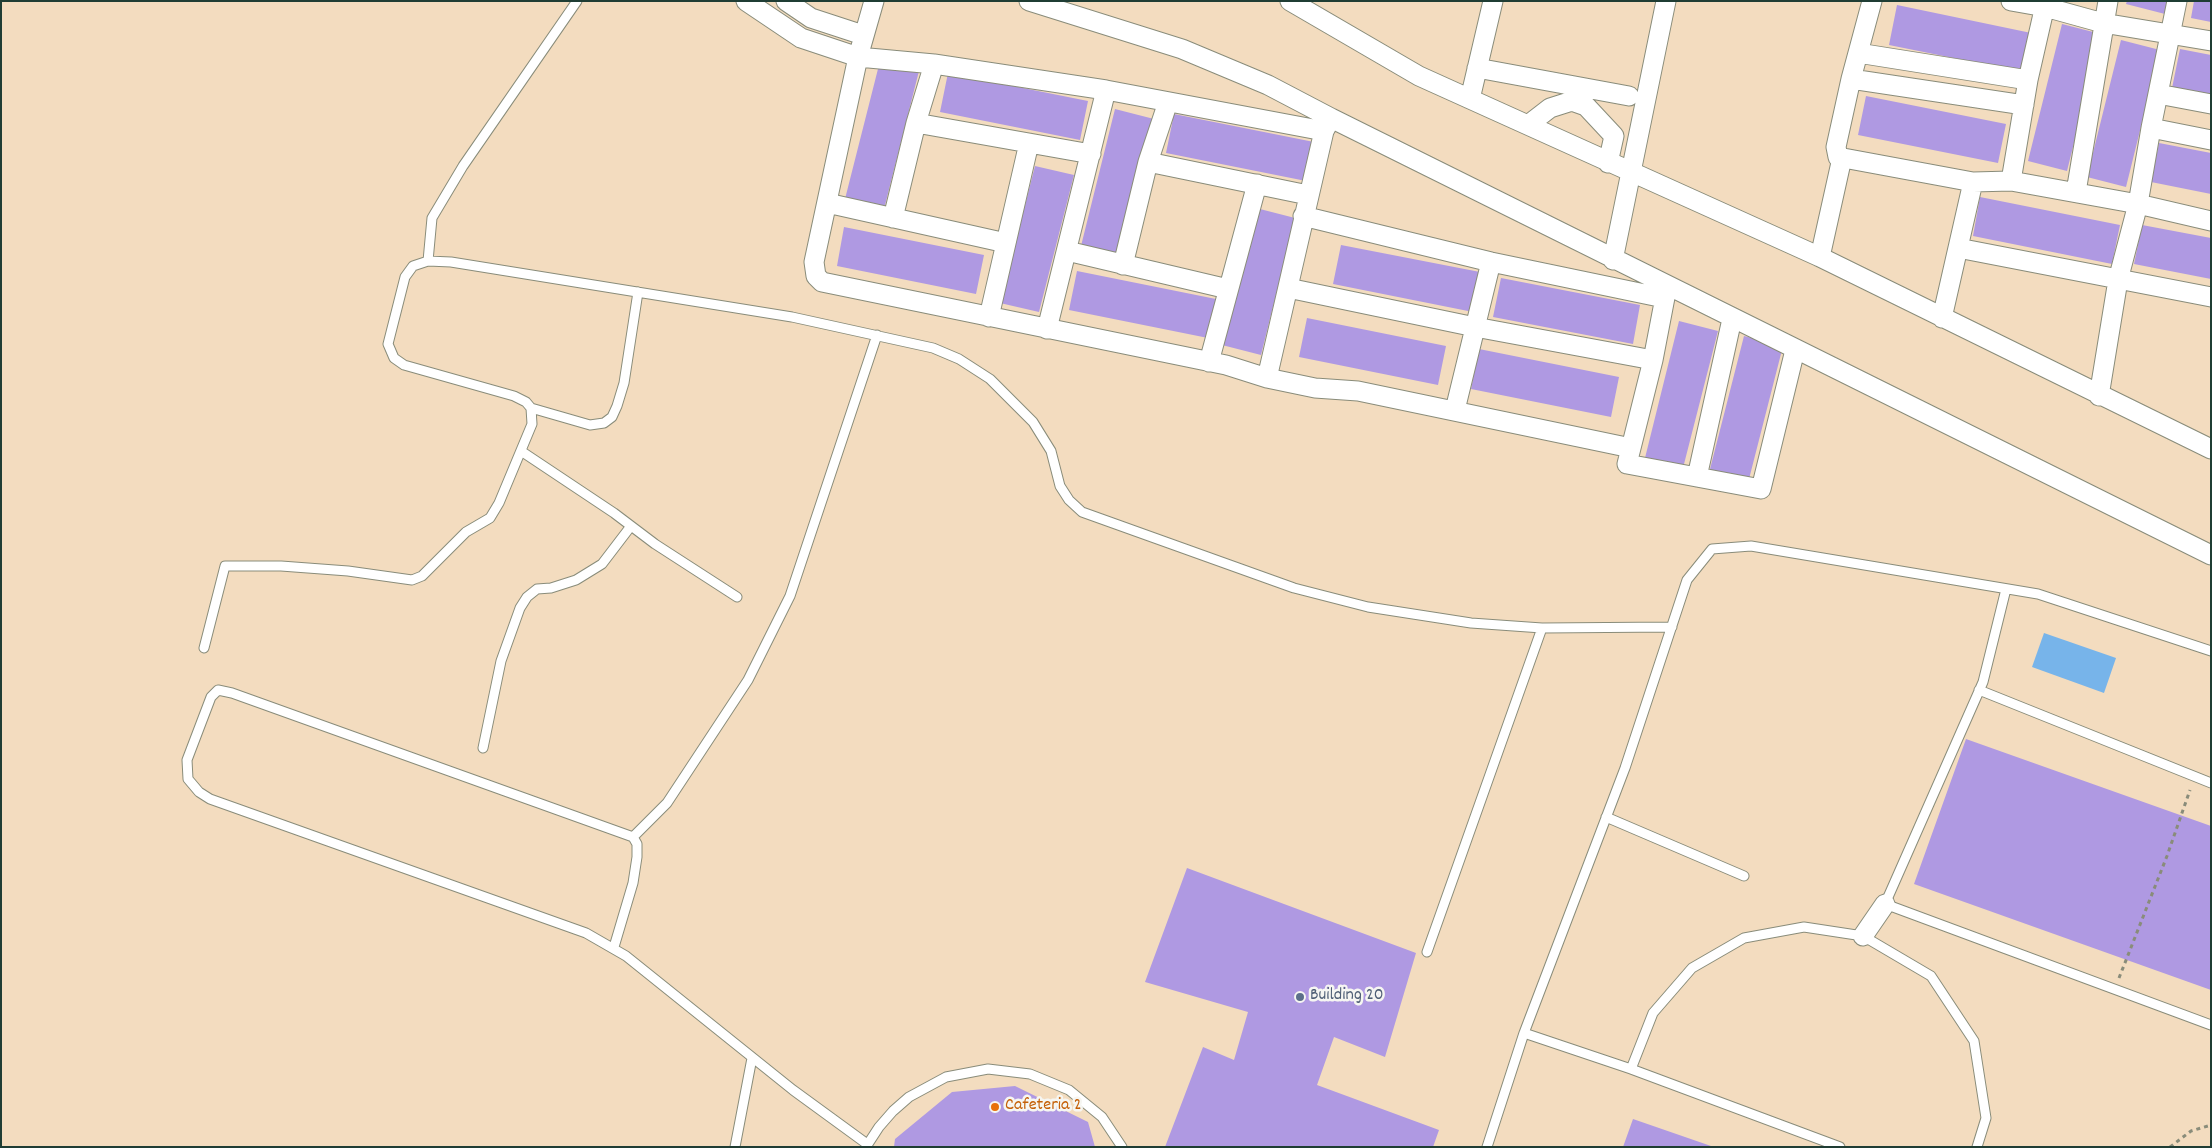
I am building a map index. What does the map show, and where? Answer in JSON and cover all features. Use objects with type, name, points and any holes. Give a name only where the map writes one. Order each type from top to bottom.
[{"type":"street","points":[[746,1],[801,38],[858,57],[934,64],[1106,90],[1168,102],[1327,125]]},
{"type":"street","points":[[786,1],[811,18],[863,35]]},
{"type":"street","points":[[874,1],[863,35],[814,262],[816,276],[822,282],[1209,362],[1267,378],[1315,388],[1358,391],[1631,448]]},
{"type":"street","points":[[1029,1],[1182,49],[1268,85],[1327,125],[1613,260],[1666,292],[1732,319],[2211,556]]},
{"type":"street","points":[[1290,1],[1419,76],[1820,258],[2099,396],[2211,449]]},
{"type":"street","points":[[1470,99],[1493,1]]},
{"type":"street","points":[[1613,260],[1666,1]]},
{"type":"street","points":[[1872,1],[1851,79],[1836,147],[1836,153],[1842,158],[1973,182],[2011,181],[2076,192],[2211,221]]},
{"type":"street","points":[[2011,1],[2045,4],[2103,22],[2211,42]]},
{"type":"street","points":[[2076,192],[2108,1]]},
{"type":"street","points":[[2099,396],[2118,280],[2138,204],[2150,128],[2172,34],[2177,1]]},
{"type":"street","points":[[2011,181],[2028,80],[2045,4]]},
{"type":"street","points":[[1858,52],[2028,80]]},
{"type":"street","points":[[893,218],[916,123],[934,64]]},
{"type":"street","points":[[1476,68],[1629,96]]},
{"type":"street","points":[[1851,79],[2024,105]]},
{"type":"street","points":[[1047,329],[1106,90]]},
{"type":"street","points":[[2158,94],[2211,104]]},
{"type":"street","points":[[1528,125],[1550,108],[1572,101],[1586,106],[1614,136],[1608,163]]},
{"type":"street","points":[[1123,265],[1148,162],[1168,102]]},
{"type":"street","points":[[916,123],[1091,154]]},
{"type":"street","points":[[1267,378],[1303,216],[1327,125]]},
{"type":"street","points":[[2150,128],[2211,140]]},
{"type":"street","points":[[989,317],[1029,143]]},
{"type":"street","points":[[1820,258],[1842,158]]},
{"type":"street","points":[[1148,162],[1308,195]]},
{"type":"street","points":[[1942,318],[1973,182]]},
{"type":"street","points":[[1209,362],[1257,184]]},
{"type":"street","points":[[827,203],[1006,243]]},
{"type":"street","points":[[1303,216],[1491,262],[1666,292]]},
{"type":"street","points":[[1958,248],[2211,297]]},
{"type":"street","points":[[1067,251],[1228,289]]},
{"type":"street","points":[[1455,410],[1491,262]]},
{"type":"street","points":[[1288,288],[1475,327],[1653,360]]},
{"type":"street","points":[[1666,292],[1653,360],[1627,464],[1761,489],[1795,350]]},
{"type":"street","points":[[1697,477],[1732,319]]},
{"type":"street","points":[[1863,936],[1885,904]]},
{"type":"lane","points":[[428,261],[432,218],[463,166],[577,1]]},
{"type":"lane","points":[[638,292],[624,383],[618,406],[612,417],[604,423],[590,425],[531,408],[526,402],[514,396],[404,365],[394,358],[388,344],[405,277],[413,266],[428,261],[451,262],[638,292],[792,317],[877,335],[933,348],[959,358],[990,379],[1019,407],[1044,436],[1051,451],[1060,486],[1069,500],[1082,512],[1100,520],[1154,536],[1294,588],[1368,607],[1471,623],[1542,628],[1672,626]]},
{"type":"lane","points":[[632,837],[667,804],[748,680],[790,596],[877,335]]},
{"type":"lane","points":[[204,648],[225,566],[281,566],[348,570],[412,580],[422,576],[466,532],[490,518],[499,503],[532,424],[531,408]]},
{"type":"lane","points":[[521,451],[736,597]]},
{"type":"lane","points":[[483,748],[501,661],[520,608],[527,597],[537,590],[551,588],[576,580],[602,564],[631,526]]},
{"type":"lane","points":[[1487,1147],[1524,1033],[1606,817],[1687,580],[1712,549],[1751,546],[2038,594],[2211,651]]},
{"type":"lane","points":[[2006,589],[1979,690],[1885,904],[2211,1025]]},
{"type":"lane","points":[[1427,952],[1542,628]]},
{"type":"lane","points":[[614,948],[633,883],[638,857],[637,844],[632,837],[411,756],[225,691],[218,690],[211,697],[187,760],[186,772],[192,786],[210,798],[586,933],[614,948],[752,1058],[867,1146],[893,1110],[921,1089],[946,1077],[988,1069],[1030,1074],[1069,1090],[1102,1117],[1122,1147]]},
{"type":"lane","points":[[1979,690],[2211,783]]},
{"type":"lane","points":[[1606,817],[1744,876]]},
{"type":"lane","points":[[1631,1069],[1653,1013],[1692,968],[1737,942],[1744,938],[1804,927],[1863,936],[1931,976],[1974,1041],[1986,1118],[1977,1147]]},
{"type":"lane","points":[[1524,1033],[1631,1069],[1840,1147]]},
{"type":"lane","points":[[735,1147],[752,1058]]},
{"type":"path","points":[[2114,989],[2167,856],[2194,777]]},
{"type":"path","points":[[2170,1147],[2191,1131],[2211,1124]]},
{"type":"water","points":[[2044,633],[2116,658],[2104,693],[2032,667]]},
{"type":"building","points":[[2127,1],[2168,1],[2165,14],[2126,4]]},
{"type":"building","points":[[2194,1],[2211,1],[2211,22],[2191,18]]},
{"type":"building","points":[[1897,5],[2036,34],[2028,73],[1889,45]]},
{"type":"building","points":[[2062,24],[2101,34],[2067,171],[2028,161]]},
{"type":"building","points":[[2121,40],[2160,50],[2126,187],[2087,177]]},
{"type":"building","points":[[2180,49],[2211,55],[2211,95],[2172,88]]},
{"type":"building","points":[[880,61],[919,71],[884,209],[845,199]]},
{"type":"building","points":[[948,73],[1088,101],[1080,140],[940,112]]},
{"type":"building","points":[[1866,96],[2006,124],[1998,163],[1858,135]]},
{"type":"building","points":[[1115,109],[1154,119],[1119,256],[1081,246]]},
{"type":"building","points":[[1174,114],[1314,142],[1306,181],[1166,153]]},
{"type":"building","points":[[2159,143],[2211,153],[2211,194],[2151,182]]},
{"type":"building","points":[[1035,166],[1074,175],[1039,312],[1000,303]]},
{"type":"building","points":[[1980,197],[2120,225],[2112,264],[1973,236]]},
{"type":"building","points":[[1256,208],[1295,218],[1261,355],[1222,345]]},
{"type":"building","points":[[2142,225],[2211,238],[2211,279],[2134,264]]},
{"type":"building","points":[[844,227],[984,255],[976,294],[837,266]]},
{"type":"building","points":[[1341,245],[1480,272],[1473,312],[1333,284]]},
{"type":"building","points":[[1077,271],[1216,299],[1208,338],[1069,310]]},
{"type":"building","points":[[1501,278],[1640,305],[1633,344],[1493,317]]},
{"type":"building","points":[[1307,318],[1446,346],[1438,385],[1299,357]]},
{"type":"building","points":[[1679,321],[1718,331],[1683,468],[1645,458]]},
{"type":"building","points":[[1744,336],[1783,346],[1748,483],[1709,473]]},
{"type":"building","points":[[1479,349],[1619,377],[1611,417],[1471,389]]},
{"type":"building","points":[[1966,739],[2211,826],[2211,990],[1914,884]]},
{"type":"building","name":"Building 20","points":[[1187,868],[1416,953],[1385,1057],[1334,1037],[1317,1085],[1439,1130],[1433,1147],[1165,1147],[1203,1047],[1234,1060],[1248,1012],[1145,982]]},
{"type":"building","name":"Cafeteria 2","points":[[1015,1086],[1088,1122],[1095,1147],[894,1147],[895,1139],[952,1092]]},
{"type":"building","points":[[1633,1119],[1711,1146],[1711,1147],[1623,1147]]},
{"type":"place","name":"Building 20","points":[[1300,997]]},
{"type":"place","name":"Cafeteria 2","points":[[995,1107]]}]
